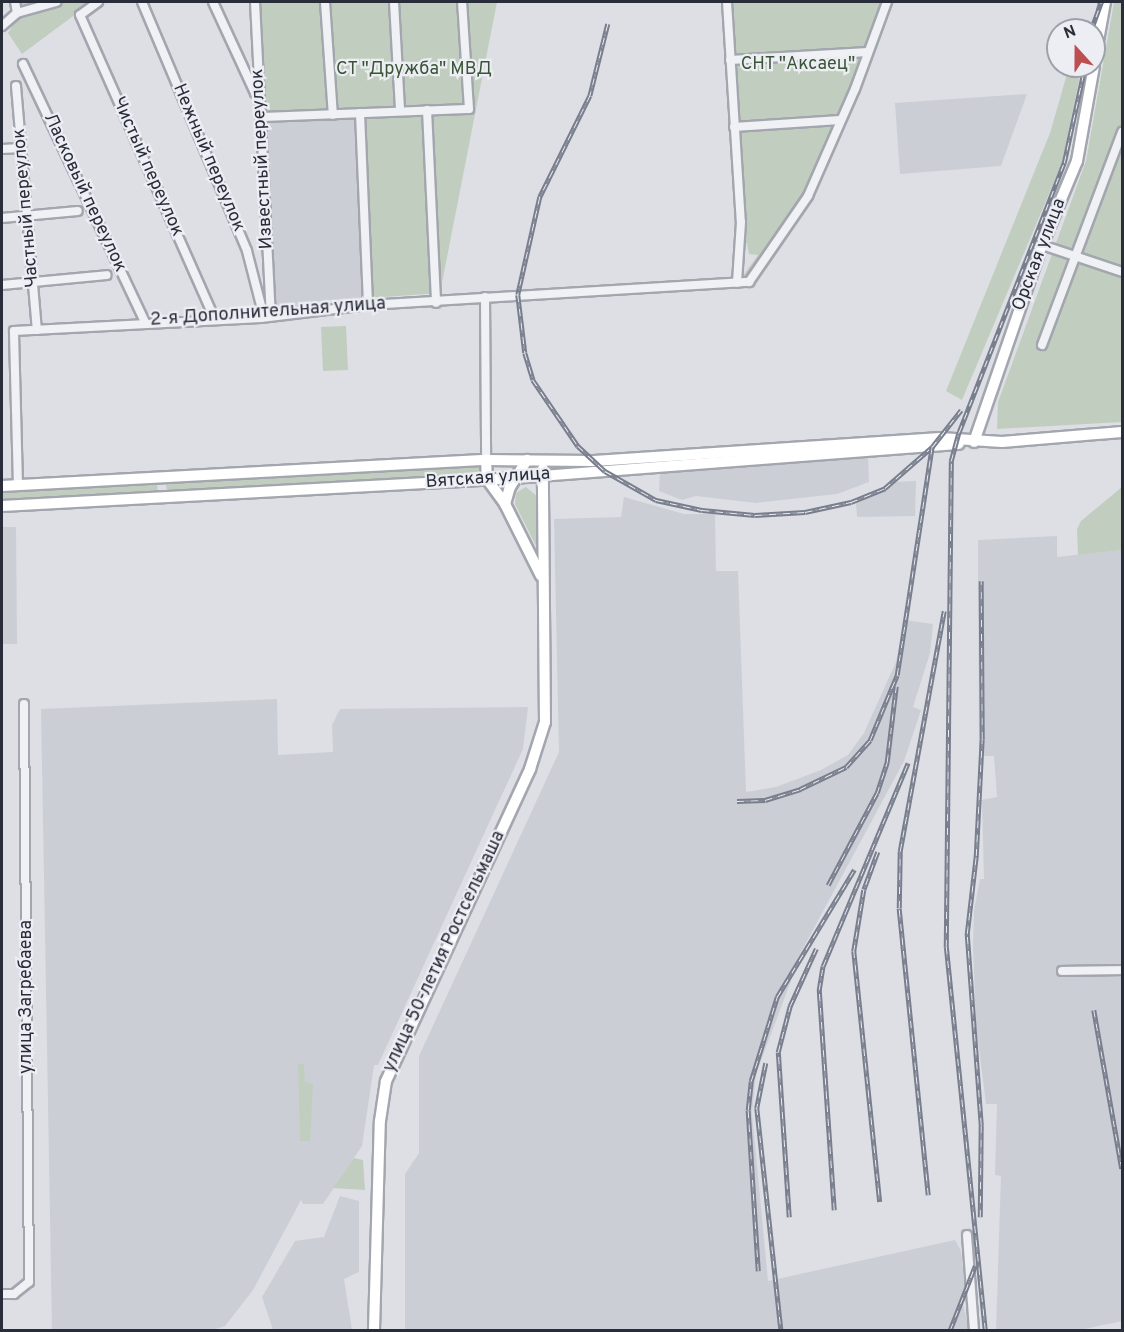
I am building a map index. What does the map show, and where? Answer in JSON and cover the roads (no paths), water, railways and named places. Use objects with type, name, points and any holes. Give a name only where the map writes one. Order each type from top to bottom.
[{"type":"main road","name":"Орская улица","points":[[1102,18],[1105,2]]},
{"type":"main road","name":"Орская улица","points":[[974,442],[1042,245],[1077,161],[1092,78]]},
{"type":"main road","name":"Вятская улица","points":[[2,506],[515,478],[1122,432]]},
{"type":"main road","name":"Вятская улица","points":[[2,486],[486,460],[594,461],[940,438],[974,442]]},
{"type":"main road","points":[[486,460],[488,479],[505,504],[543,582]]},
{"type":"main road","points":[[505,504],[515,478],[527,460]]},
{"type":"main road","name":"улица 50-летия Ростсельмаша","points":[[374,1330],[380,1121],[386,1081],[539,744],[546,711],[543,460]]},
{"type":"main road","points":[[160,479],[166,489],[162,498]]},
{"type":"street","points":[[15,2],[17,13]]},
{"type":"street","points":[[2,26],[17,13],[56,2]]},
{"type":"street","name":"Чистый переулок","points":[[98,2],[80,15],[214,318]]},
{"type":"street","name":"Нежный переулок","points":[[142,2],[247,251],[268,317]]},
{"type":"street","points":[[213,2],[255,93],[260,94]]},
{"type":"street","name":"Известный переулок","points":[[255,2],[268,317]]},
{"type":"street","points":[[326,2],[333,115]]},
{"type":"street","points":[[394,2],[400,111]]},
{"type":"street","points":[[261,117],[469,109],[462,2]]},
{"type":"street","points":[[727,2],[741,222],[737,283]]},
{"type":"street","points":[[734,127],[840,120],[888,2]]},
{"type":"street","points":[[730,60],[868,52]]},
{"type":"street","name":"Ласковый переулок","points":[[23,64],[145,322]]},
{"type":"street","name":"Частный переулок","points":[[16,86],[37,330]]},
{"type":"street","points":[[427,110],[436,303]]},
{"type":"street","points":[[360,113],[368,304]]},
{"type":"street","name":"2-я Дополнительная улица","points":[[18,486],[14,331],[214,318],[268,317],[368,304],[436,303],[485,297],[749,282],[808,196],[840,120]]},
{"type":"street","points":[[1042,345],[1122,132]]},
{"type":"street","points":[[2,149],[21,148]]},
{"type":"street","points":[[2,218],[78,211]]},
{"type":"street","points":[[1042,245],[1122,272]]},
{"type":"street","points":[[2,285],[107,275]]},
{"type":"street","points":[[485,297],[486,460]]},
{"type":"street","name":"улица Загребаева","points":[[2,1294],[23,1289],[29,1282],[24,704]]},
{"type":"street","points":[[1062,971],[1122,970]]},
{"type":"street","points":[[967,1235],[974,1330]]},
{"type":"railway","points":[[1095,18],[1101,2]]},
{"type":"railway","points":[[608,24],[590,96],[540,197],[518,295],[525,353],[533,380],[578,446],[605,471],[656,500],[702,510],[755,515],[805,512],[851,502],[885,488],[932,447],[961,410]]},
{"type":"railway","points":[[985,1330],[946,947],[951,461],[959,432],[1064,163],[1082,78]]},
{"type":"railway","points":[[737,801],[765,800],[800,789],[846,767],[870,740],[897,675],[932,447]]},
{"type":"railway","points":[[980,1217],[981,1125],[967,934],[976,856],[982,739],[981,581]]},
{"type":"railway","points":[[928,1195],[899,908],[900,851],[944,611]]},
{"type":"railway","points":[[828,885],[877,793],[887,762],[896,687]]},
{"type":"railway","points":[[834,1210],[819,990],[823,966],[908,763]]},
{"type":"railway","points":[[878,852],[864,890],[854,951],[880,1202]]},
{"type":"railway","points":[[758,1271],[748,1110],[751,1081],[777,997],[854,870]]},
{"type":"railway","points":[[789,1217],[778,1052],[790,1006],[816,949]]},
{"type":"railway","points":[[1094,1010],[1122,1169]]},
{"type":"railway","points":[[766,1063],[757,1108],[781,1330]]},
{"type":"railway","points":[[950,1330],[975,1266]]},
{"type":"park label","name":"СНТ \"Аксаец\"","points":[[798,65]]},
{"type":"park label","name":"СТ \"Дружба\" МВД","points":[[414,70]]}]
